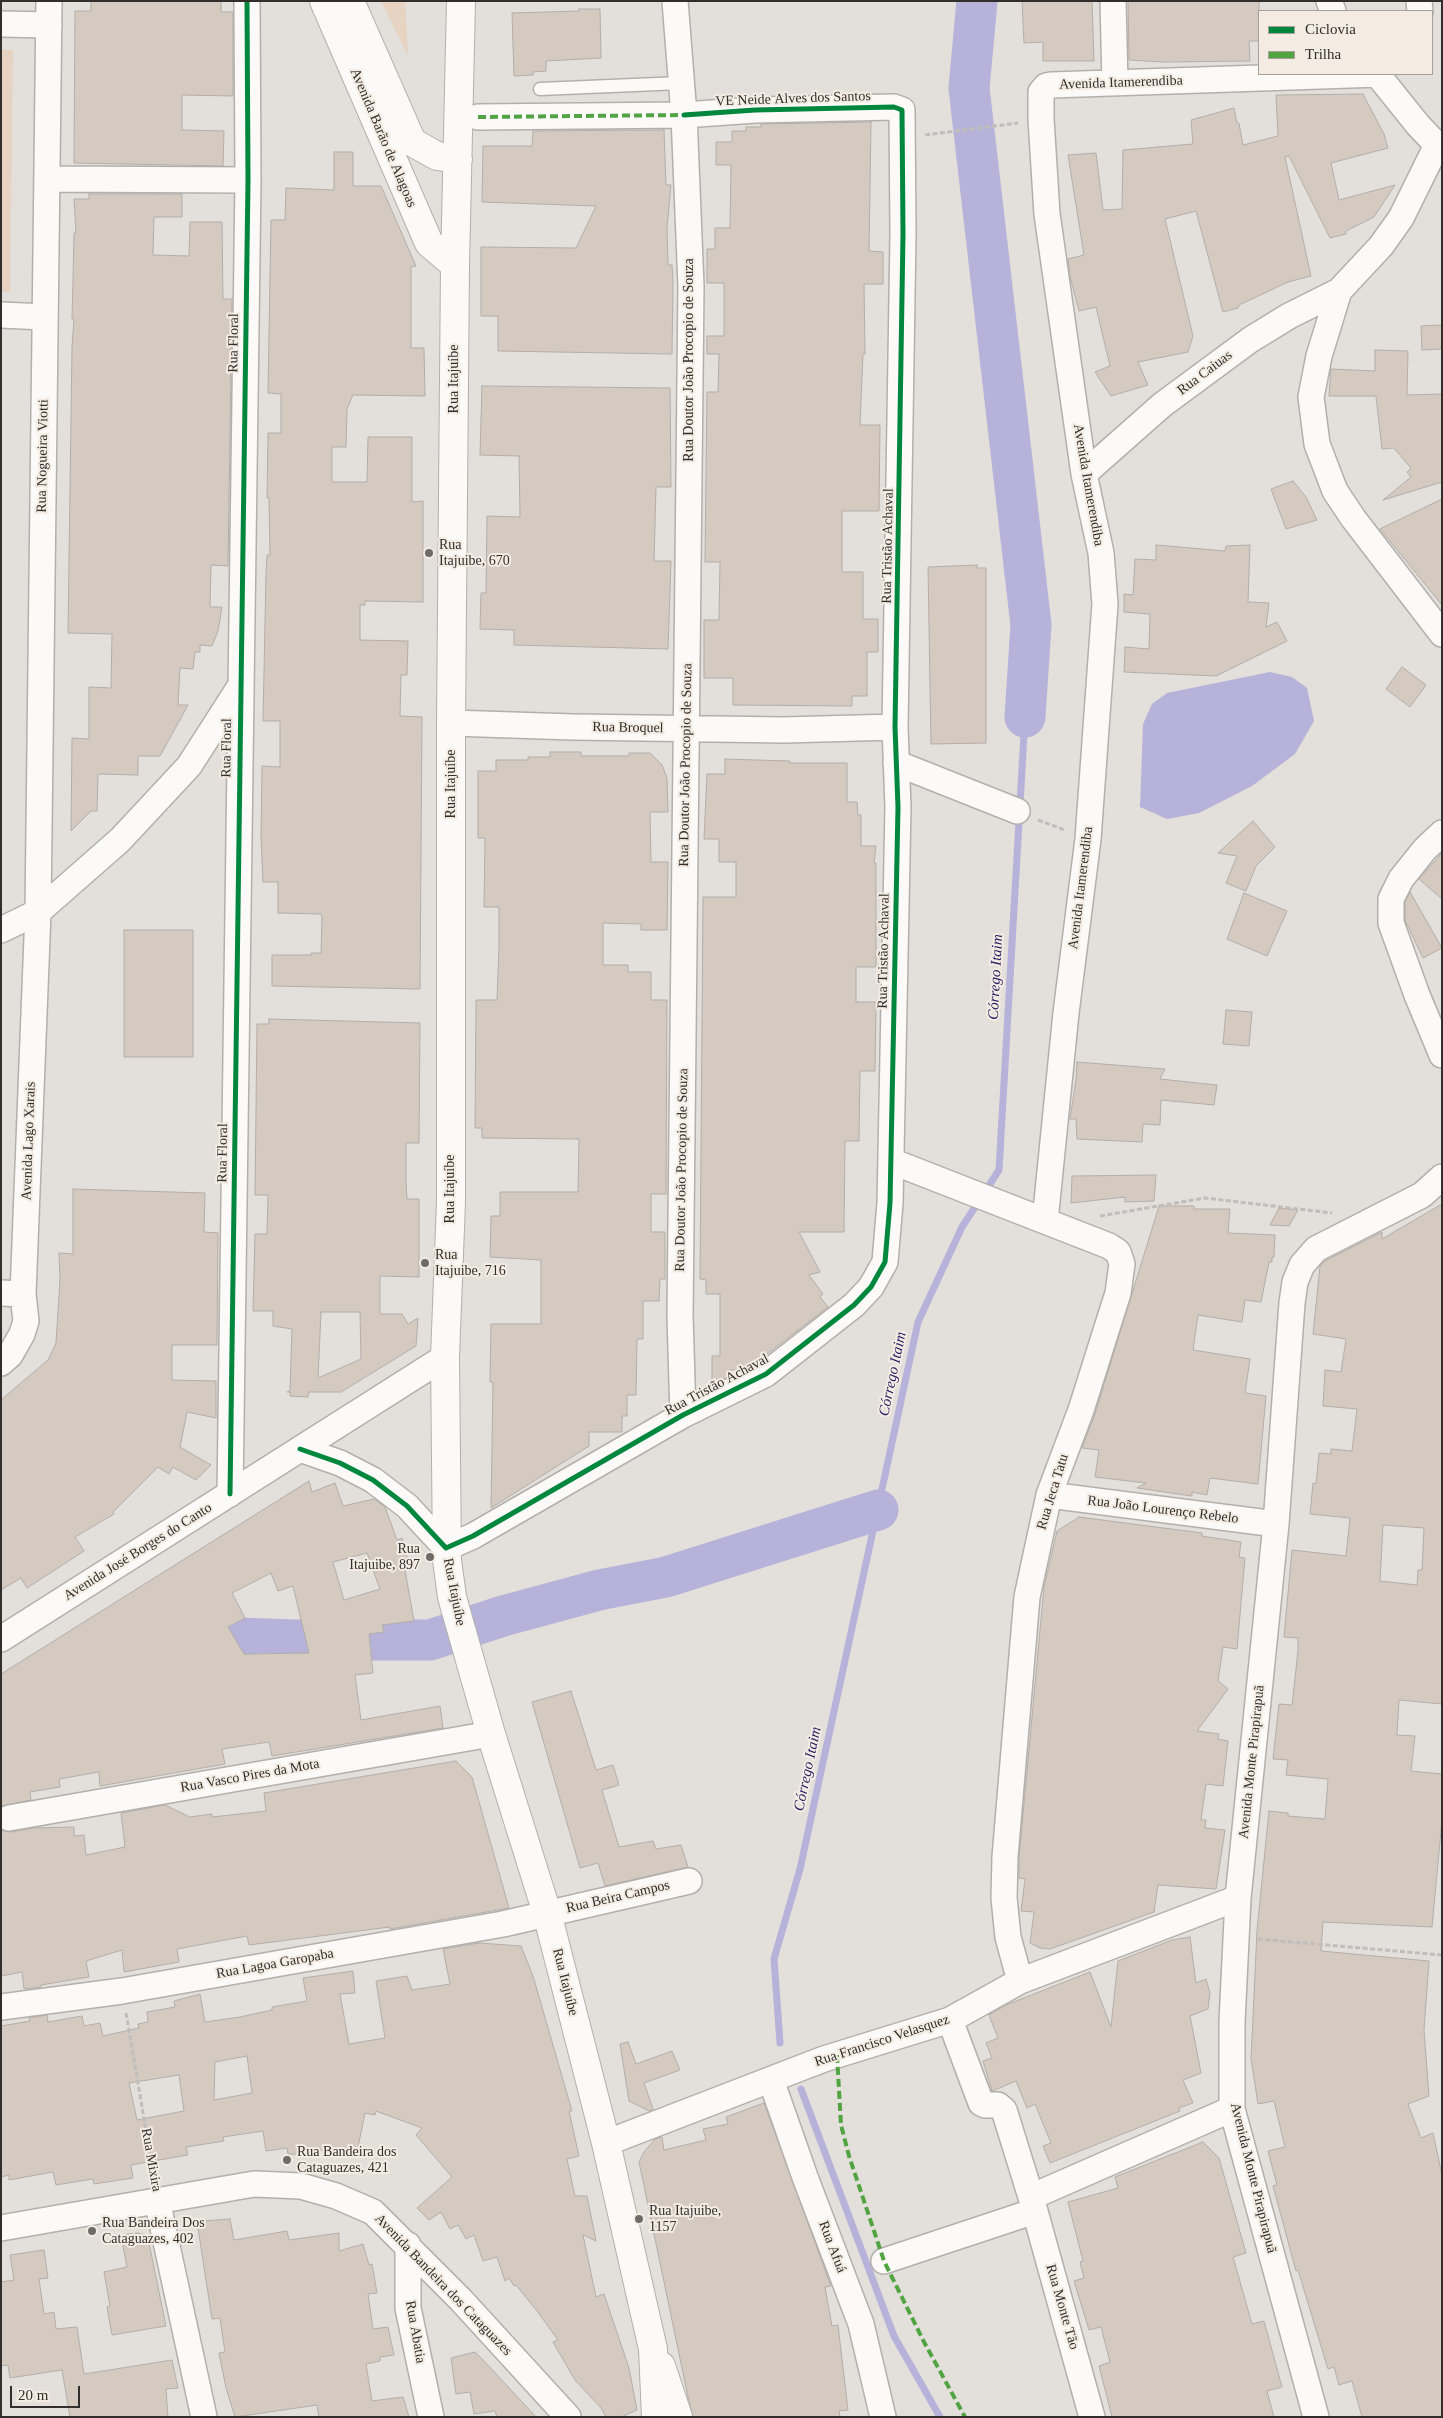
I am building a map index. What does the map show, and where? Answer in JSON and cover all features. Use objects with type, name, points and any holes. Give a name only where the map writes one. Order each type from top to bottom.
[{"type":"main road","name":"Avenida Barão de Alagoas","points":[[324,1],[428,243],[455,265]]},
{"type":"main road","name":"Avenida Barão de Alagoas","points":[[350,1],[412,142],[437,156],[458,159]]},
{"type":"main road","name":"Rua Itajuíbe","points":[[461,1],[455,265],[451,722],[451,1202],[444,1357],[446,1548],[452,1597],[491,1734],[547,1913],[606,2143],[653,2348],[672,2395],[678,2417]]},
{"type":"main road","name":"Rua Itajuíbe","points":[[653,2348],[656,2417]]},
{"type":"street","name":"Rua Floral","points":[[230,1494],[239,688],[248,180],[248,1]]},
{"type":"street","name":"Rua Doutor João Procopio de Souza","points":[[675,1],[684,114],[691,286],[680,1316],[683,1415]]},
{"type":"street","points":[[1113,1],[1115,83]]},
{"type":"street","points":[[1,24],[49,13]]},
{"type":"street","name":"Rua Nogueira Viotti","points":[[38,912],[49,13]]},
{"type":"street","name":"Avenida Itamerendiba","points":[[1045,1221],[1066,1013],[1088,839],[1106,604],[1101,553],[1084,474],[1047,214],[1040,96],[1043,88],[1051,85],[1349,75]]},
{"type":"street","points":[[1379,75],[1435,135],[1401,218],[1381,246],[1339,291],[1319,356],[1311,397],[1317,444],[1335,491],[1353,518],[1442,634]]},
{"type":"street","name":"VE Neide Alves dos Santos","points":[[478,117],[684,114],[894,106],[902,110]]},
{"type":"street","name":"Rua Tristão Achaval","points":[[446,1548],[473,1536],[683,1415],[766,1374],[800,1349],[871,1288],[885,1262],[891,1161],[898,807],[895,727],[903,234],[902,110]]},
{"type":"street","points":[[48,179],[248,180]]},
{"type":"street","name":"Rua Caiuas","points":[[1084,474],[1162,405],[1250,340],[1289,316],[1339,291]]},
{"type":"street","points":[[1,315],[45,317]]},
{"type":"street","points":[[1,930],[38,912],[120,840],[189,766],[239,688]]},
{"type":"street","name":"Rua Broquel","points":[[451,722],[687,729],[784,730],[895,727]]},
{"type":"street","points":[[896,763],[1017,811]]},
{"type":"street","points":[[1442,833],[1425,849],[1401,879],[1391,899],[1391,923],[1416,995],[1442,1054]]},
{"type":"street","name":"Avenida Lago Xarais","points":[[1,1363],[10,1355],[22,1334],[26,1321],[12,1294],[38,912]]},
{"type":"street","name":"Rua Jeca Tatu","points":[[891,1161],[1114,1248],[1122,1264],[1118,1292],[1081,1410],[1049,1496],[1026,1597],[1005,1857],[1004,1898],[1008,1937],[1020,1981]]},
{"type":"street","name":"Avenida Monte Pirapirapuã","points":[[1316,2417],[1232,2109],[1232,2022],[1235,1937],[1276,1524],[1292,1303],[1295,1282],[1302,1265],[1316,1249],[1422,1195],[1442,1177]]},
{"type":"street","name":"Avenida José Borges do Canto","points":[[1,1639],[444,1357]]},
{"type":"street","points":[[300,1449],[340,1463],[373,1480],[407,1506],[446,1548]]},
{"type":"street","name":"Rua João Lourenço Rebelo","points":[[1049,1496],[1276,1524]]},
{"type":"street","name":"Rua Vasco Pires da Mota","points":[[9,1818],[491,1734]]},
{"type":"street","name":"Rua Beira Campos","points":[[547,1913],[689,1881]]},
{"type":"street","name":"Rua Francisco Velasquez","points":[[606,2143],[824,2059],[950,2020],[1020,1981],[1238,1898]]},
{"type":"street","name":"Rua Lagoa Garopaba","points":[[1,2007],[122,1991],[504,1924],[547,1913]]},
{"type":"street","name":"Rua Monte Tão","points":[[950,2020],[981,2103],[985,2106],[998,2105],[1004,2110],[1033,2204],[1092,2417]]},
{"type":"street","name":"Rua Afuá","points":[[774,2079],[801,2169],[861,2324],[883,2417]]},
{"type":"street","points":[[884,2261],[1033,2204],[1232,2109]]},
{"type":"street","name":"Avenida Bandeira dos Cataguazes","points":[[1,2228],[254,2184],[301,2186],[336,2196],[373,2212],[408,2246],[568,2417]]},
{"type":"street","name":"Rua Mixira","points":[[158,2200],[204,2417]]},
{"type":"street","name":"Rua Abatia","points":[[408,2246],[408,2308],[431,2417]]},
{"type":"lane","points":[[540,89],[681,83]]},
{"type":"path","points":[[924,135],[1016,124]]},
{"type":"path","points":[[1091,1217],[1205,1198],[1340,1214]]},
{"type":"path","points":[[1235,1937],[1442,1955]]},
{"type":"shaded area","points":[[381,1],[405,1],[408,56]]},
{"type":"shaded area","points":[[1,50],[13,50],[10,292],[1,291]]},
{"type":"shaded area","points":[[1270,672],[1292,677],[1307,688],[1314,721],[1295,754],[1252,786],[1199,813],[1167,819],[1140,807],[1143,724],[1152,704],[1167,693]]},
{"type":"building","points":[[91,1],[221,1],[221,12],[233,12],[233,96],[182,95],[182,130],[224,131],[223,166],[74,163],[75,11],[91,11]]},
{"type":"building","points":[[1022,1],[1092,1],[1094,61],[1043,61],[1043,42],[1024,43]]},
{"type":"building","points":[[1128,1],[1259,1],[1258,41],[1249,41],[1250,61],[1163,62],[1129,60]]},
{"type":"building","points":[[579,9],[600,9],[601,58],[546,61],[546,71],[533,72],[533,75],[514,76],[512,13],[579,11]]},
{"type":"building","points":[[1363,94],[1384,134],[1388,148],[1331,163],[1339,200],[1395,185],[1374,217],[1346,231],[1346,234],[1330,238],[1289,156],[1285,157],[1311,276],[1288,282],[1239,305],[1238,308],[1223,312],[1196,211],[1165,219],[1193,336],[1188,352],[1138,362],[1148,385],[1111,396],[1095,372],[1110,366],[1096,307],[1079,311],[1070,276],[1068,259],[1084,255],[1068,155],[1096,153],[1103,210],[1122,209],[1123,150],[1193,144],[1191,120],[1234,108],[1243,145],[1278,136],[1276,95]]},
{"type":"building","points":[[871,122],[869,251],[883,252],[883,284],[864,284],[865,354],[863,354],[860,425],[880,425],[879,511],[842,511],[842,572],[863,572],[863,619],[878,619],[878,652],[867,652],[867,696],[852,696],[852,706],[733,705],[733,678],[704,678],[704,620],[719,620],[720,562],[705,562],[707,392],[718,392],[719,354],[707,354],[707,336],[724,336],[724,283],[707,283],[707,249],[715,249],[715,228],[730,228],[731,165],[716,165],[716,142],[732,142],[732,131],[746,131],[746,127],[761,127],[761,124]]},
{"type":"building","points":[[664,130],[666,185],[671,185],[667,228],[668,265],[672,265],[673,281],[672,354],[498,351],[498,316],[481,316],[481,247],[576,248],[596,206],[482,202],[483,146],[532,146],[533,131]]},
{"type":"building","points":[[334,152],[353,152],[353,186],[381,186],[416,266],[411,267],[411,348],[424,348],[425,396],[353,395],[347,409],[346,447],[332,447],[332,482],[367,482],[368,437],[412,437],[412,502],[423,501],[423,602],[365,601],[365,605],[360,605],[360,640],[408,641],[407,675],[401,675],[400,716],[422,717],[420,989],[272,986],[272,955],[312,955],[311,953],[321,953],[322,918],[321,914],[278,913],[278,882],[263,882],[261,837],[262,766],[280,767],[280,721],[263,721],[266,574],[267,555],[270,555],[269,498],[267,498],[268,433],[281,433],[281,394],[268,393],[271,220],[285,220],[286,188],[334,190]]},
{"type":"building","points":[[89,194],[182,194],[182,217],[154,217],[153,255],[189,256],[190,222],[222,222],[223,299],[232,299],[228,566],[211,565],[210,607],[222,607],[218,631],[212,646],[200,645],[200,652],[195,652],[193,669],[180,668],[178,705],[188,705],[160,756],[138,756],[138,775],[98,774],[97,811],[91,811],[71,831],[72,738],[89,739],[89,687],[111,688],[112,634],[68,633],[74,319],[72,319],[74,233],[76,233],[74,199],[89,199]]},
{"type":"building","points":[[1442,325],[1442,349],[1422,350],[1421,326]]},
{"type":"building","points":[[1375,350],[1408,351],[1407,395],[1442,394],[1442,482],[1383,500],[1411,477],[1407,472],[1411,468],[1394,448],[1382,449],[1376,396],[1329,396],[1331,369],[1375,371]]},
{"type":"building","points":[[482,386],[670,388],[671,487],[656,487],[654,561],[671,561],[668,649],[514,645],[514,630],[480,629],[481,593],[486,593],[487,516],[520,517],[519,456],[480,455]]},
{"type":"building","points":[[1293,481],[1306,497],[1317,520],[1286,529],[1271,489]]},
{"type":"building","points":[[1442,499],[1442,605],[1380,529]]},
{"type":"building","points":[[1156,545],[1225,551],[1226,546],[1250,545],[1248,602],[1269,603],[1266,627],[1277,622],[1287,641],[1216,676],[1124,672],[1125,647],[1149,649],[1150,614],[1124,612],[1124,594],[1133,595],[1135,559],[1156,560]]},
{"type":"building","points":[[977,565],[977,568],[986,568],[986,743],[931,744],[928,567]]},
{"type":"building","points":[[1402,667],[1426,685],[1410,707],[1386,689]]},
{"type":"building","points":[[550,752],[581,752],[581,756],[629,756],[629,753],[650,753],[662,765],[667,778],[668,812],[650,812],[651,862],[668,862],[667,930],[641,930],[641,924],[603,923],[603,965],[628,965],[628,972],[651,972],[651,1000],[667,1000],[666,1194],[651,1194],[651,1232],[665,1232],[665,1279],[660,1279],[659,1301],[643,1301],[643,1339],[637,1339],[636,1395],[627,1395],[627,1416],[622,1416],[622,1432],[589,1432],[589,1446],[491,1508],[493,1382],[490,1382],[491,1324],[541,1324],[541,1260],[490,1257],[491,1216],[500,1216],[500,1192],[578,1192],[579,1139],[482,1138],[482,1128],[475,1128],[476,1000],[497,1000],[499,947],[499,907],[484,907],[485,838],[478,838],[478,771],[496,771],[496,760],[528,760],[528,757],[550,757]]},
{"type":"building","points":[[725,759],[790,761],[790,763],[847,763],[847,802],[857,802],[858,815],[861,815],[861,846],[876,846],[874,863],[876,863],[876,967],[856,967],[856,1002],[876,1002],[875,1071],[860,1071],[859,1141],[845,1141],[844,1232],[799,1232],[820,1272],[809,1275],[823,1294],[820,1297],[828,1307],[754,1364],[742,1370],[730,1370],[730,1376],[712,1385],[712,1356],[720,1356],[720,1294],[706,1294],[706,1280],[700,1279],[703,897],[736,897],[736,862],[719,862],[719,839],[704,839],[707,774],[725,774]]},
{"type":"building","points":[[1253,821],[1275,847],[1256,866],[1246,891],[1226,883],[1237,856],[1218,853]]},
{"type":"building","points":[[1442,853],[1442,899],[1419,879]]},
{"type":"building","points":[[1410,892],[1442,948],[1423,958],[1405,920],[1405,902]]},
{"type":"building","points":[[1244,893],[1287,911],[1267,956],[1227,939]]},
{"type":"building","points":[[124,930],[193,930],[193,1057],[124,1057]]},
{"type":"building","points":[[1226,1010],[1252,1012],[1249,1046],[1223,1044]]},
{"type":"building","points":[[269,1019],[420,1023],[419,1143],[406,1143],[407,1199],[419,1199],[419,1277],[380,1276],[380,1314],[402,1314],[408,1324],[418,1318],[416,1346],[341,1392],[309,1392],[308,1397],[290,1396],[290,1392],[287,1392],[290,1391],[292,1329],[273,1326],[273,1311],[253,1311],[255,1234],[267,1234],[268,1195],[255,1195],[257,1024],[269,1024]],"holes":[[[321,1312],[360,1312],[361,1359],[318,1378]]]},
{"type":"building","points":[[1077,1062],[1165,1069],[1160,1079],[1217,1085],[1214,1105],[1161,1100],[1160,1125],[1143,1124],[1142,1142],[1077,1139],[1076,1119],[1070,1119]]},
{"type":"building","points":[[1156,1175],[1154,1201],[1125,1202],[1125,1197],[1071,1203],[1072,1176]]},
{"type":"building","points":[[73,1189],[205,1193],[204,1232],[218,1233],[217,1345],[172,1345],[172,1380],[216,1381],[216,1418],[187,1412],[180,1447],[211,1465],[196,1480],[173,1467],[169,1474],[158,1467],[113,1512],[114,1514],[75,1537],[84,1551],[27,1588],[21,1578],[1,1590],[1,1400],[48,1360],[56,1343],[60,1280],[59,1253],[73,1254]]},
{"type":"building","points":[[1442,1204],[1442,1704],[1399,1700],[1397,1735],[1415,1736],[1411,1771],[1442,1774],[1442,1820],[1432,1927],[1323,1922],[1321,1951],[1429,1961],[1424,2030],[1429,2096],[1408,2104],[1421,2138],[1433,2133],[1442,2175],[1442,2417],[1362,2417],[1352,2381],[1339,2385],[1334,2367],[1328,2369],[1298,2270],[1296,2271],[1273,2186],[1277,2185],[1268,2151],[1285,2147],[1274,2101],[1258,2104],[1251,2059],[1257,1931],[1269,1811],[1288,1813],[1288,1816],[1325,1819],[1328,1779],[1286,1775],[1288,1760],[1273,1759],[1279,1704],[1292,1705],[1298,1651],[1298,1638],[1284,1637],[1292,1550],[1346,1556],[1350,1518],[1310,1514],[1313,1483],[1316,1484],[1319,1453],[1331,1454],[1331,1449],[1352,1451],[1357,1409],[1323,1406],[1325,1370],[1341,1372],[1346,1339],[1313,1334],[1320,1266],[1325,1261],[1382,1232],[1382,1239]],"holes":[[[1383,1525],[1424,1528],[1422,1570],[1418,1570],[1417,1585],[1380,1581]]]},
{"type":"building","points":[[1159,1206],[1194,1206],[1194,1209],[1230,1209],[1228,1233],[1275,1235],[1274,1257],[1272,1257],[1272,1262],[1269,1262],[1261,1302],[1245,1300],[1242,1322],[1198,1315],[1193,1350],[1250,1359],[1245,1393],[1266,1396],[1258,1484],[1210,1478],[1207,1495],[1192,1492],[1192,1496],[1137,1488],[1146,1483],[1095,1477],[1099,1450],[1082,1448],[1095,1414]]},
{"type":"building","points":[[1279,1208],[1298,1210],[1289,1226],[1270,1225]]},
{"type":"building","points":[[309,1481],[312,1492],[335,1483],[343,1506],[374,1499],[385,1507],[397,1540],[402,1538],[410,1568],[405,1570],[414,1621],[382,1625],[384,1632],[369,1634],[373,1673],[355,1675],[361,1720],[440,1706],[443,1728],[272,1756],[269,1742],[222,1749],[225,1764],[100,1786],[99,1772],[59,1779],[60,1787],[30,1792],[31,1800],[1,1806],[1,1674]],"holes":[[[367,1553],[380,1589],[344,1600],[333,1562]],[[271,1573],[278,1591],[293,1586],[309,1653],[244,1654],[228,1627],[245,1618],[232,1593]]]},
{"type":"building","points":[[1079,1517],[1202,1533],[1202,1536],[1241,1542],[1239,1557],[1245,1558],[1237,1649],[1223,1647],[1218,1681],[1228,1689],[1197,1731],[1219,1734],[1218,1739],[1228,1741],[1223,1786],[1206,1784],[1201,1820],[1206,1820],[1205,1828],[1225,1830],[1216,1889],[1158,1885],[1154,1912],[1050,1949],[1040,1948],[1030,1943],[1034,1912],[1021,1911],[1025,1879],[1019,1878],[1019,1858],[1044,1587],[1057,1531]]},
{"type":"building","points":[[571,1691],[596,1770],[613,1765],[619,1785],[602,1790],[619,1847],[653,1841],[656,1849],[681,1845],[688,1867],[605,1886],[598,1863],[580,1868],[532,1702]]},
{"type":"building","points":[[456,1761],[472,1777],[509,1908],[390,1929],[390,1927],[249,1945],[247,1936],[177,1949],[179,1962],[124,1972],[122,1950],[86,1961],[89,1977],[41,1985],[41,1987],[24,1989],[22,1972],[1,1976],[1,1830],[11,1832],[33,1828],[74,1827],[74,1836],[84,1835],[86,1855],[125,1847],[121,1813],[165,1805],[190,1817],[212,1814],[212,1817],[266,1811],[264,1793]]},
{"type":"building","points":[[1190,1937],[1196,1983],[1206,1979],[1210,1993],[1208,2009],[1190,2016],[1201,2073],[1183,2080],[1193,2103],[1179,2108],[1180,2111],[1050,2163],[1043,2146],[1051,2143],[1035,2104],[1027,2108],[1016,2081],[992,2091],[983,2061],[992,2058],[986,2043],[998,2038],[989,2015],[1006,2005],[1090,1972],[1111,2027],[1118,1961],[1172,1940]]},
{"type":"building","points":[[479,1943],[521,1946],[533,1976],[572,2111],[569,2111],[579,2156],[567,2159],[575,2196],[587,2196],[596,2241],[583,2235],[596,2297],[604,2294],[629,2368],[637,2410],[621,2417],[606,2417],[601,2408],[575,2380],[553,2342],[558,2340],[516,2285],[514,2286],[509,2278],[505,2281],[497,2257],[483,2261],[474,2235],[466,2239],[458,2225],[450,2229],[441,2212],[429,2220],[417,2208],[452,2177],[416,2135],[422,2128],[376,2111],[375,2115],[365,2113],[356,2157],[311,2148],[312,2155],[288,2154],[287,2148],[266,2151],[263,2131],[223,2137],[224,2141],[186,2147],[188,2155],[131,2165],[133,2178],[94,2184],[93,2179],[56,2185],[53,2172],[9,2180],[9,2175],[1,2177],[1,2026],[30,2021],[29,2018],[47,2015],[48,2022],[82,2016],[84,2026],[100,2023],[103,2036],[139,2028],[138,2024],[148,2022],[147,2012],[175,2007],[174,2001],[200,1994],[205,2022],[240,2017],[272,2010],[272,2007],[307,2001],[303,1978],[353,1971],[355,1993],[340,1994],[349,2044],[385,2038],[376,1981],[407,1976],[412,1990],[450,1984],[443,1949]],"holes":[[[247,2056],[252,2093],[214,2100],[215,2062]],[[179,2075],[184,2111],[137,2120],[129,2083]]]},
{"type":"building","points":[[628,2042],[636,2064],[672,2051],[680,2070],[644,2083],[653,2109],[649,2111],[629,2101],[620,2044]]},
{"type":"building","points":[[764,2103],[831,2286],[825,2287],[832,2326],[838,2325],[848,2410],[839,2411],[840,2417],[693,2417],[688,2397],[639,2162],[644,2152],[655,2139],[662,2137],[664,2150],[706,2140],[703,2129],[728,2124],[726,2117]]},
{"type":"building","points":[[1203,2142],[1219,2158],[1246,2253],[1233,2257],[1252,2324],[1264,2321],[1282,2387],[1267,2391],[1274,2417],[1112,2417],[1099,2366],[1110,2362],[1101,2327],[1089,2330],[1074,2281],[1084,2278],[1080,2262],[1083,2261],[1068,2202],[1118,2188],[1115,2177]]},
{"type":"building","points":[[230,2219],[234,2240],[287,2231],[289,2240],[339,2233],[339,2251],[363,2244],[369,2265],[372,2264],[377,2293],[368,2294],[373,2329],[388,2327],[394,2355],[380,2357],[380,2361],[366,2364],[372,2401],[403,2397],[409,2417],[319,2417],[317,2405],[235,2417],[226,2388],[219,2353],[225,2352],[220,2318],[212,2319],[198,2228],[203,2221]]},
{"type":"building","points":[[137,2233],[146,2235],[149,2243],[166,2326],[112,2335],[107,2307],[110,2306],[104,2272],[127,2267],[121,2235]]},
{"type":"building","points":[[44,2250],[48,2278],[39,2279],[44,2314],[54,2312],[56,2329],[77,2327],[84,2374],[172,2360],[178,2388],[166,2389],[168,2417],[70,2417],[62,2370],[10,2378],[8,2365],[1,2366],[1,2282],[14,2280],[10,2255]]},
{"type":"building","points":[[475,2352],[536,2417],[497,2417],[495,2411],[474,2414],[470,2392],[456,2394],[451,2358]]},
{"type":"waterway","points":[[977,1],[969,88],[1031,625],[1025,717]]},
{"type":"waterway","name":"Córrego Itaim","points":[[780,2043],[774,1959],[800,1869],[918,1322],[962,1227],[999,1170],[1025,717]]},
{"type":"waterway","points":[[181,1652],[239,1638],[430,1640],[503,1616],[599,1590],[666,1577],[878,1510]]},
{"type":"waterway","points":[[801,2089],[894,2336],[940,2417]]},
{"type":"marked path","points":[[478,117],[684,115]]},
{"type":"marked path","points":[[837,2055],[841,2125],[849,2156],[884,2261],[924,2342],[965,2417]]},
{"type":"cycle path","points":[[230,1494],[248,180],[247,1]]},
{"type":"cycle path","points":[[300,1449],[340,1463],[373,1480],[407,1506],[446,1548],[473,1536],[683,1415],[766,1374],[854,1305],[871,1287],[885,1262],[890,1203],[898,807],[895,727],[903,234],[902,110],[894,107],[755,110],[684,115]]},
{"type":"place","name":"Rua Itajuibe, 670","points":[[429,553]]},
{"type":"place","name":"Rua Itajuibe, 716","points":[[425,1263]]},
{"type":"place","name":"Rua Itajuibe, 897","points":[[430,1557]]},
{"type":"place","name":"Rua Bandeira dos Cataguazes, 421","points":[[287,2160]]},
{"type":"place","name":"Rua Itajuibe, 1157","points":[[639,2219]]},
{"type":"place","name":"Rua Bandeira Dos Cataguazes, 402","points":[[92,2231]]}]
